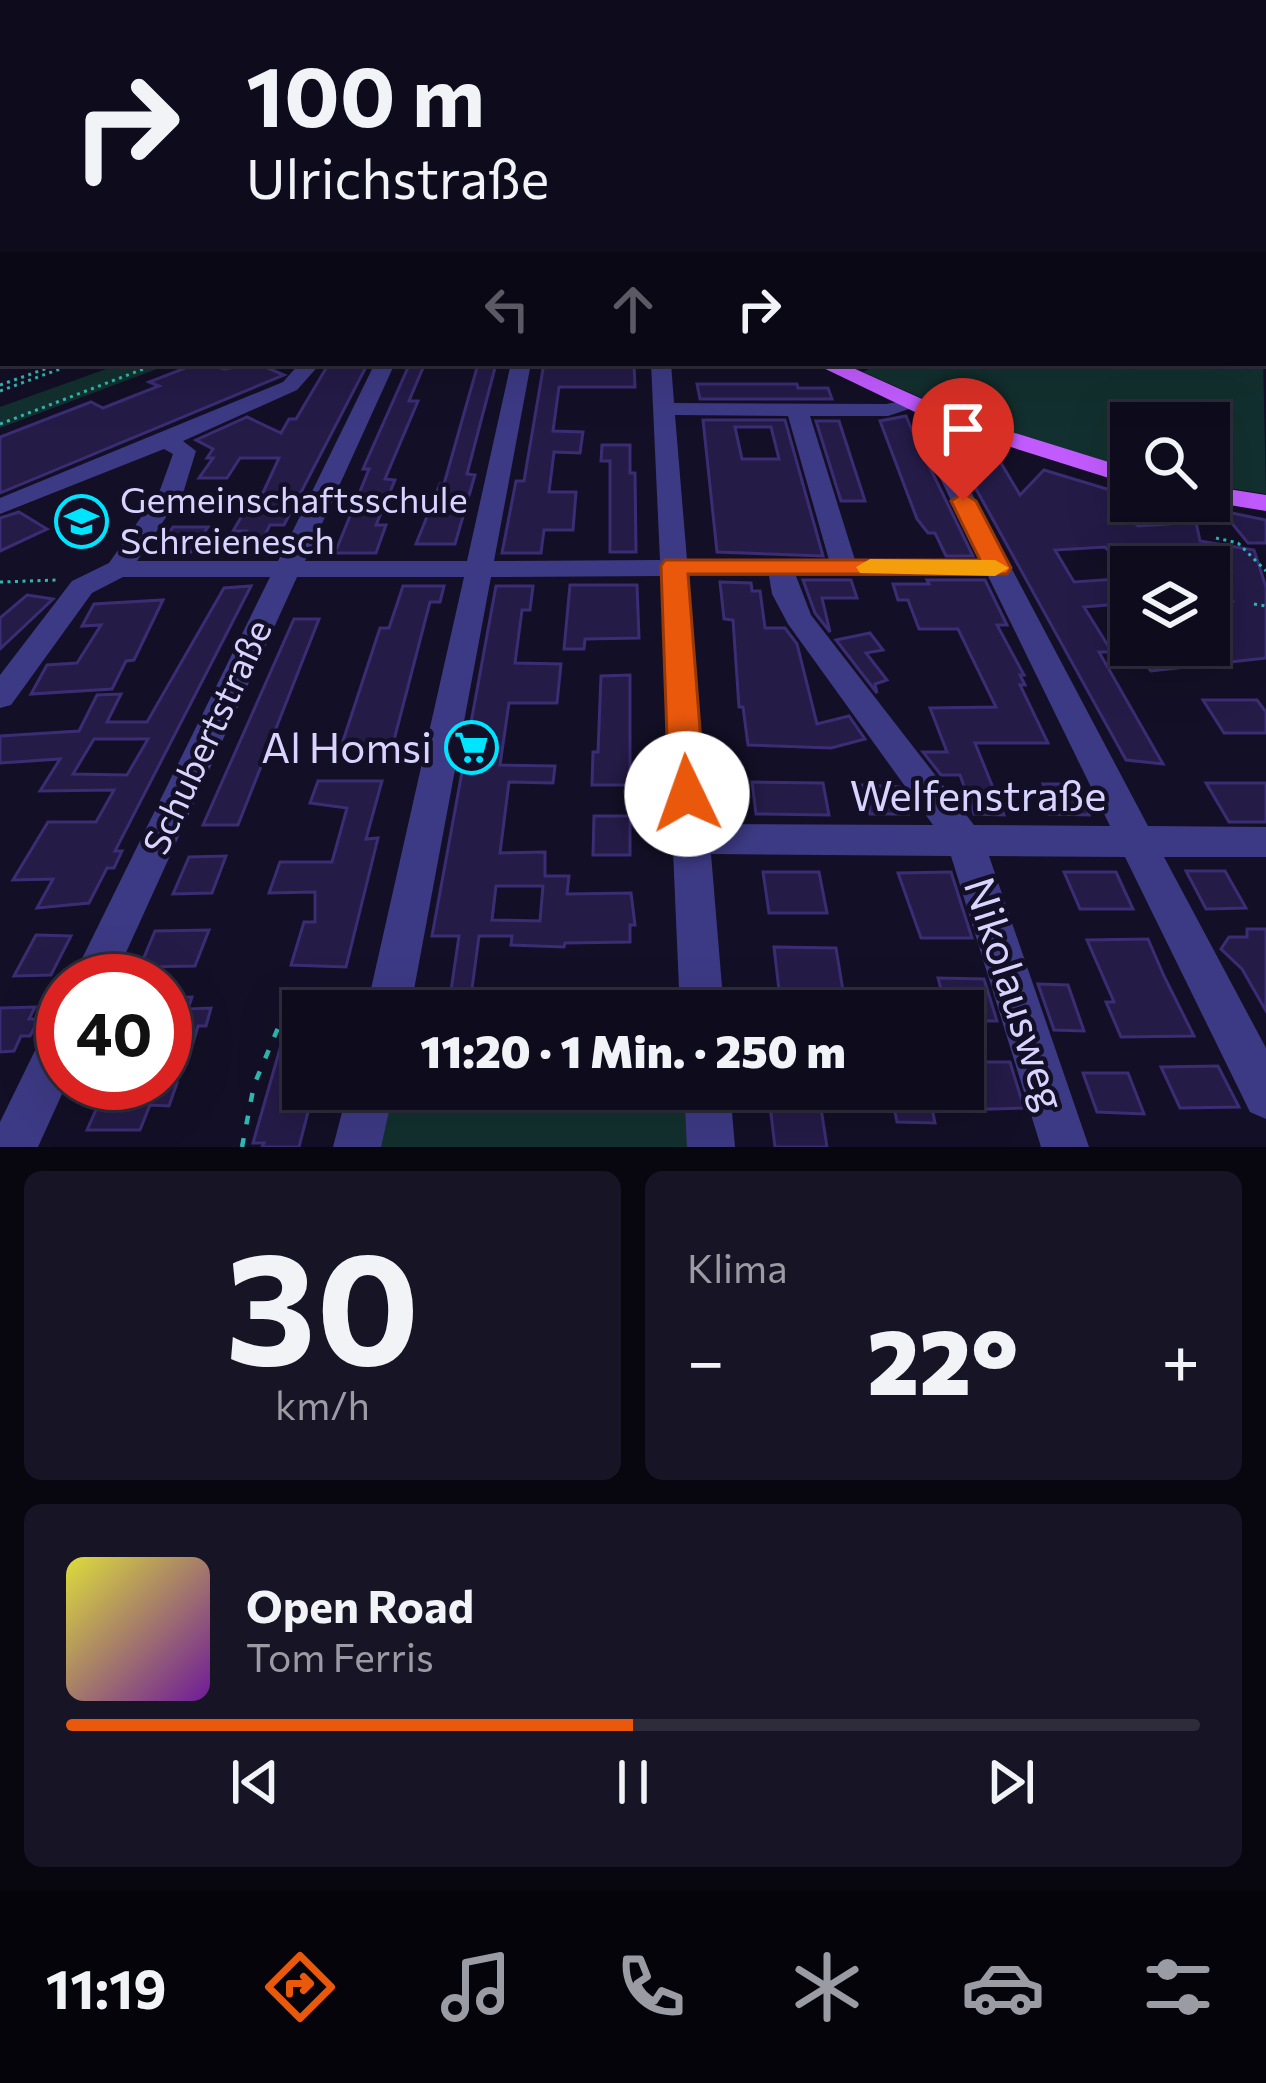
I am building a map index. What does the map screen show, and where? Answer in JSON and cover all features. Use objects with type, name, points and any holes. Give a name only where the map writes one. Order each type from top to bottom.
[{"type":"main road","points":[[830,366],[952,421],[1110,472]]},
{"type":"main road","points":[[1230,497],[1266,503]]},
{"type":"street","points":[[0,507],[282,390],[307,366]]},
{"type":"street","name":"Schubertstraße","points":[[105,954],[384,366]]},
{"type":"street","points":[[392,990],[520,366]]},
{"type":"street","points":[[662,366],[701,990]]},
{"type":"street","points":[[665,409],[888,410],[908,403]]},
{"type":"street","points":[[797,409],[844,567]]},
{"type":"street","points":[[952,421],[929,433],[1266,1096]]},
{"type":"street","points":[[0,697],[172,490],[185,452],[165,441]]},
{"type":"street","name":"Nikolausweg","points":[[781,567],[786,594],[798,618],[964,841],[1065,1147]]},
{"type":"street","points":[[100,578],[287,569],[998,568]]},
{"type":"street","name":"Welfenstraße","points":[[690,839],[1266,842]]},
{"type":"street","points":[[14,1147],[36,1100]]},
{"type":"street","points":[[357,1147],[366,1110]]},
{"type":"street","points":[[708,1110],[711,1147]]},
{"type":"path","points":[[0,388],[55,366]]},
{"type":"path","points":[[0,388],[67,366]]},
{"type":"path","points":[[0,424],[151,366]]},
{"type":"path","points":[[1216,538],[1238,543],[1266,571]]},
{"type":"path","points":[[0,582],[100,578]]},
{"type":"path","points":[[1254,604],[1266,606]]},
{"type":"path","points":[[242,1147],[254,1085],[281,1021]]},
{"type":"green space","points":[[115,366],[165,366],[0,428],[0,407]]},
{"type":"green space","points":[[870,366],[1263,366],[1266,494],[1230,488],[1230,402],[1110,402],[1110,464],[983,425],[863,372]]},
{"type":"green space","points":[[383,1110],[686,1110],[689,1147],[376,1147]]},
{"type":"building","points":[[190,366],[263,366],[284,375],[0,493],[0,437],[91,402],[103,408],[159,386],[149,382]]},
{"type":"building","points":[[327,366],[366,366],[284,525],[270,525],[255,554],[233,554],[246,531],[233,531],[253,497],[261,497],[279,458],[240,458],[227,478],[199,478],[213,458],[207,458],[213,449],[196,440],[247,417],[281,433],[289,419],[296,419]]},
{"type":"building","points":[[409,366],[424,366],[409,401],[418,401],[385,479],[395,480],[376,525],[386,525],[376,553],[335,553],[369,469],[363,469]]},
{"type":"building","points":[[477,366],[495,366],[467,474],[475,475],[455,544],[416,544],[440,484],[444,484]]},
{"type":"building","points":[[543,366],[634,366],[635,387],[559,387],[553,431],[583,432],[580,453],[554,452],[549,492],[576,492],[573,530],[544,530],[541,553],[502,553],[516,481],[524,481]]},
{"type":"building","points":[[697,384],[797,384],[798,388],[828,388],[832,399],[700,399]]},
{"type":"building","points":[[906,416],[973,556],[946,556],[935,533],[928,533],[917,519],[880,421]]},
{"type":"building","points":[[703,420],[785,420],[823,556],[717,552]],"holes":[[[735,427],[771,427],[779,459],[742,459]]]},
{"type":"building","points":[[816,421],[839,421],[865,501],[841,501]]},
{"type":"building","points":[[968,443],[995,453],[1020,495],[1044,470],[1110,490],[1110,522],[1138,526],[1196,522],[1200,541],[1230,546],[1110,546],[1110,552],[1105,547],[1055,550],[1074,582],[1110,579],[1110,605],[1084,607],[1110,649],[1099,652],[1163,764],[1126,760],[955,451]]},
{"type":"building","points":[[602,445],[630,445],[636,552],[610,552],[610,461],[601,461]]},
{"type":"building","points":[[19,512],[47,529],[0,551],[0,518]]},
{"type":"building","points":[[1230,513],[1266,520],[1266,543],[1248,543],[1230,521]]},
{"type":"building","points":[[173,527],[208,527],[191,552],[155,551]]},
{"type":"building","points":[[1230,546],[1254,550],[1266,587],[1266,658],[1230,662]]},
{"type":"building","points":[[803,580],[851,580],[857,598],[822,598],[830,632],[815,613]]},
{"type":"building","points":[[927,580],[985,580],[1007,625],[997,625],[1024,675],[1020,675],[1025,685],[1020,685],[1048,743],[975,743],[1004,815],[974,814],[960,775],[941,775],[923,752],[947,752],[930,708],[996,707],[958,629],[919,629],[908,600],[898,600],[893,584],[929,584]]},
{"type":"building","points":[[720,582],[751,583],[752,591],[760,591],[765,628],[785,628],[797,644],[817,724],[849,716],[865,739],[831,748],[748,745],[743,707],[739,707],[733,620],[724,619]]},
{"type":"building","points":[[570,585],[637,585],[639,638],[585,639],[584,649],[564,649]]},
{"type":"building","points":[[251,586],[115,851],[122,851],[114,868],[107,868],[89,903],[37,908],[53,879],[13,880],[48,822],[96,822],[114,790],[40,791],[60,759],[0,763],[0,736],[79,731],[97,695],[121,694],[107,722],[147,722],[224,588]],"holes":[[[94,739],[148,739],[127,775],[73,774]]]},
{"type":"building","points":[[403,586],[444,586],[440,602],[430,602],[393,744],[342,744],[380,628],[389,628]]},
{"type":"building","points":[[496,586],[533,586],[530,610],[522,610],[515,663],[561,664],[557,703],[509,703],[500,765],[555,766],[553,783],[509,782],[500,853],[545,852],[545,876],[569,876],[567,894],[631,893],[635,925],[630,925],[630,942],[565,943],[564,947],[511,945],[512,936],[479,936],[472,990],[451,990],[459,936],[432,936]],"holes":[[[496,886],[543,886],[540,921],[492,920]]]},
{"type":"building","points":[[27,595],[53,599],[0,649],[0,618]]},
{"type":"building","points":[[163,600],[134,660],[126,661],[112,689],[31,694],[47,665],[77,663],[101,625],[82,626],[94,604]]},
{"type":"building","points":[[294,619],[319,619],[238,825],[203,825]]},
{"type":"building","points":[[870,633],[883,650],[866,653],[887,680],[875,684],[877,693],[836,640]]},
{"type":"building","points":[[1147,666],[1195,666],[1151,671]]},
{"type":"building","points":[[630,675],[630,785],[592,785],[601,676]]},
{"type":"building","points":[[1203,700],[1257,700],[1266,712],[1266,733],[1224,733]]},
{"type":"building","points":[[318,781],[382,781],[366,839],[378,838],[346,967],[291,965],[304,922],[315,922],[315,892],[269,893],[280,862],[332,862],[347,808],[310,803]]},
{"type":"building","points":[[752,782],[823,783],[829,815],[756,814]]},
{"type":"building","points":[[1206,783],[1266,783],[1266,822],[1229,822]]},
{"type":"building","points":[[1043,784],[1076,784],[1089,815],[1049,814],[1040,790],[1046,790]]},
{"type":"building","points":[[863,785],[900,787],[908,814],[870,814],[869,806],[860,805],[857,790],[865,790]]},
{"type":"building","points":[[594,816],[630,816],[630,855],[593,855]]},
{"type":"building","points":[[226,856],[212,893],[173,894],[189,857]]},
{"type":"building","points":[[1186,871],[1225,871],[1246,908],[1206,909]]},
{"type":"building","points":[[763,872],[819,872],[827,913],[769,913]]},
{"type":"building","points":[[951,872],[972,938],[921,938],[898,873]]},
{"type":"building","points":[[1064,872],[1116,872],[1133,909],[1080,909]]},
{"type":"building","points":[[1247,929],[1266,929],[1266,1011],[1242,969],[1221,949],[1229,937],[1247,937]]},
{"type":"building","points":[[209,930],[195,966],[192,954],[145,954],[155,931]]},
{"type":"building","points":[[36,935],[71,936],[62,954],[36,954],[36,975],[14,976]]},
{"type":"building","points":[[1148,939],[1194,1036],[1121,1037],[1106,1002],[1114,1002],[1087,940]]},
{"type":"building","points":[[774,947],[836,948],[843,990],[779,990]]},
{"type":"building","points":[[938,978],[984,979],[997,1021],[984,1021],[984,990],[941,990]]},
{"type":"building","points":[[1038,984],[1068,985],[1084,1031],[1054,1030]]},
{"type":"building","points":[[35,1007],[29,1019],[36,1019],[36,1025],[30,1036],[21,1036],[14,1051],[0,1052],[0,1008]]},
{"type":"building","points":[[211,1008],[206,1026],[198,1026],[193,1043],[192,1009]]},
{"type":"building","points":[[282,1042],[282,1110],[309,1110],[299,1147],[253,1143]]},
{"type":"building","points":[[984,1062],[1010,1062],[1024,1108],[984,1109]]},
{"type":"building","points":[[1218,1066],[1239,1107],[1180,1108],[1161,1067]]},
{"type":"building","points":[[1083,1073],[1128,1073],[1144,1114],[1097,1112]]},
{"type":"building","points":[[96,1110],[148,1110],[140,1130],[87,1130]]},
{"type":"building","points":[[771,1110],[821,1110],[827,1147],[775,1147]]},
{"type":"building","points":[[894,1110],[932,1110],[935,1123],[897,1122]]},
{"type":"slow traffic","points":[[870,567],[995,568]]},
{"type":"place","name":"Gemeinschaftsschule Schreienesch","points":[[81,521]]},
{"type":"place","name":"Al Homsi","points":[[471,748]]},
{"type":"route","points":[[687,794],[674,566],[998,568],[963,501]]}]
